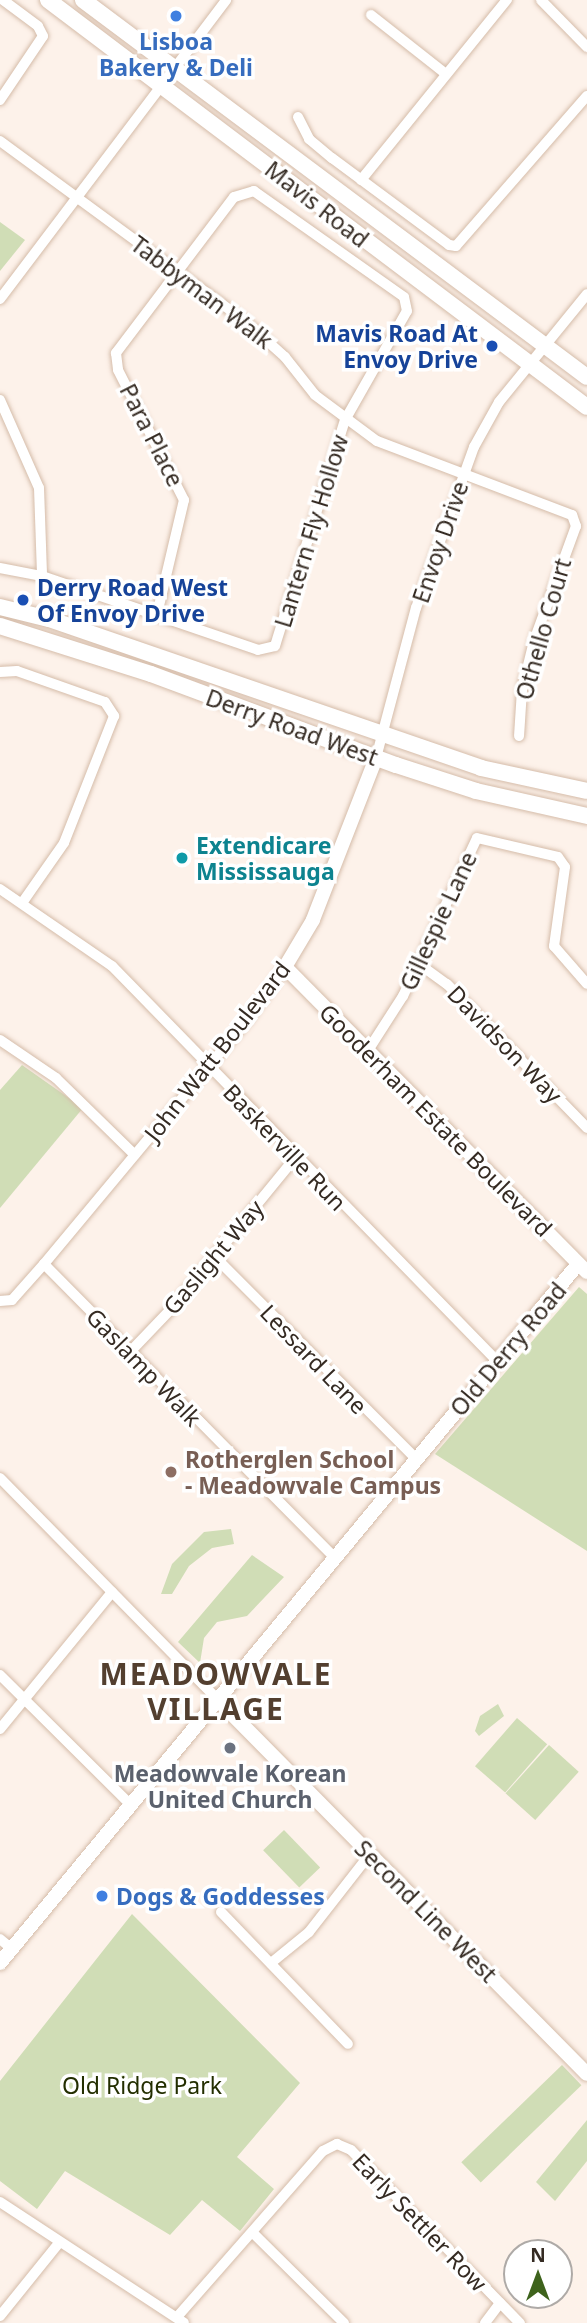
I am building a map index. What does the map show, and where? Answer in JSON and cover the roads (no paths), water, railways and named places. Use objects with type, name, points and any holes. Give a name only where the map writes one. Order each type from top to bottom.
[{"type":"main road","name":"Mavis Road","points":[[48,0],[587,407]]},
{"type":"main road","name":"Mavis Road","points":[[83,0],[587,377]]},
{"type":"main road","name":"Derry Road West","points":[[0,607],[49,619],[519,780],[587,791]]},
{"type":"main road","name":"Derry Road West","points":[[0,626],[151,674],[376,758],[476,790],[587,816]]},
{"type":"street","points":[[0,100],[43,36],[38,26],[3,0]]},
{"type":"street","points":[[0,299],[226,0]]},
{"type":"street","points":[[361,180],[507,0]]},
{"type":"street","points":[[541,0],[587,47]]},
{"type":"street","points":[[371,15],[446,74]]},
{"type":"street","points":[[298,117],[309,139],[449,245],[456,246],[587,96]]},
{"type":"street","name":"Tabbyman Walk","points":[[0,141],[79,197],[271,344],[315,395],[345,420],[377,441],[464,474]]},
{"type":"street","name":"Para Place","points":[[157,614],[184,500],[118,370],[116,353],[234,197],[254,191],[404,297],[407,311],[345,420]]},
{"type":"street","name":"Envoy Drive","points":[[376,758],[416,608],[484,425],[530,363],[587,294]]},
{"type":"street","points":[[0,401],[39,488],[42,576]]},
{"type":"street","name":"Lantern Fly Hollow","points":[[0,568],[42,576],[258,650],[275,646],[345,420]]},
{"type":"street","name":"Othello Court","points":[[464,474],[561,508],[572,515],[576,526],[534,641],[518,717],[519,736]]},
{"type":"street","points":[[0,672],[17,671],[105,702],[114,716],[64,844],[22,903]]},
{"type":"street","name":"John Watt Boulevard","points":[[0,1301],[12,1300],[44,1264],[208,1068],[285,967],[313,920],[376,758]]},
{"type":"street","name":"Gillespie Lane","points":[[367,1052],[419,964],[477,838],[558,857],[565,867],[554,946],[587,984]]},
{"type":"street","name":"Baskerville Run","points":[[0,889],[112,966],[295,1158],[498,1362]]},
{"type":"street","name":"Davidson Way","points":[[419,964],[447,984],[587,1128]]},
{"type":"street","name":"Gooderham Estate Boulevard","points":[[285,967],[367,1052],[584,1263]]},
{"type":"street","points":[[0,1040],[57,1078],[135,1156]]},
{"type":"street","name":"Gaslight Way","points":[[129,1353],[215,1257],[295,1158]]},
{"type":"street","name":"Lessard Lane","points":[[215,1257],[416,1460]]},
{"type":"street","name":"Old Derry Road","points":[[0,1964],[334,1557],[584,1263]]},
{"type":"street","name":"Gaslamp Walk","points":[[44,1264],[129,1353],[334,1557]]},
{"type":"street","name":"Second Line West","points":[[0,1478],[587,2074]]},
{"type":"street","points":[[0,1729],[112,1592]]},
{"type":"street","points":[[0,1675],[130,1804]]},
{"type":"street","points":[[271,1963],[309,1932],[370,1854]]},
{"type":"street","points":[[221,1912],[348,2044]]},
{"type":"street","points":[[0,1939],[12,1949]]},
{"type":"street","name":"Early Settler Row","points":[[181,2320],[326,2147],[342,2145],[520,2323]]},
{"type":"street","points":[[0,2202],[59,2243],[181,2320]]},
{"type":"street","points":[[253,2233],[344,2323]]},
{"type":"street","points":[[0,2316],[59,2243]]},
{"type":"street","points":[[485,2323],[500,2303]]},
{"type":"place","name":"Lisboa Bakery & Deli","points":[[176,16]]},
{"type":"place","name":"Mavis Road At Envoy Drive","points":[[492,346]]},
{"type":"place","name":"Derry Road West Of Envoy Drive","points":[[23,600]]},
{"type":"place","name":"Extendicare Mississauga","points":[[182,858]]},
{"type":"place","name":"Rotherglen School - Meadowvale Campus","points":[[171,1472]]},
{"type":"place","name":"Meadowvale Korean United Church","points":[[230,1748]]},
{"type":"place","name":"Dogs & Goddesses","points":[[102,1896]]},
{"type":"district","name":"MEADOWVALE VILLAGE","points":[[216,1691]]},
{"type":"park label","name":"Old Ridge Park","points":[[142,2085]]}]
